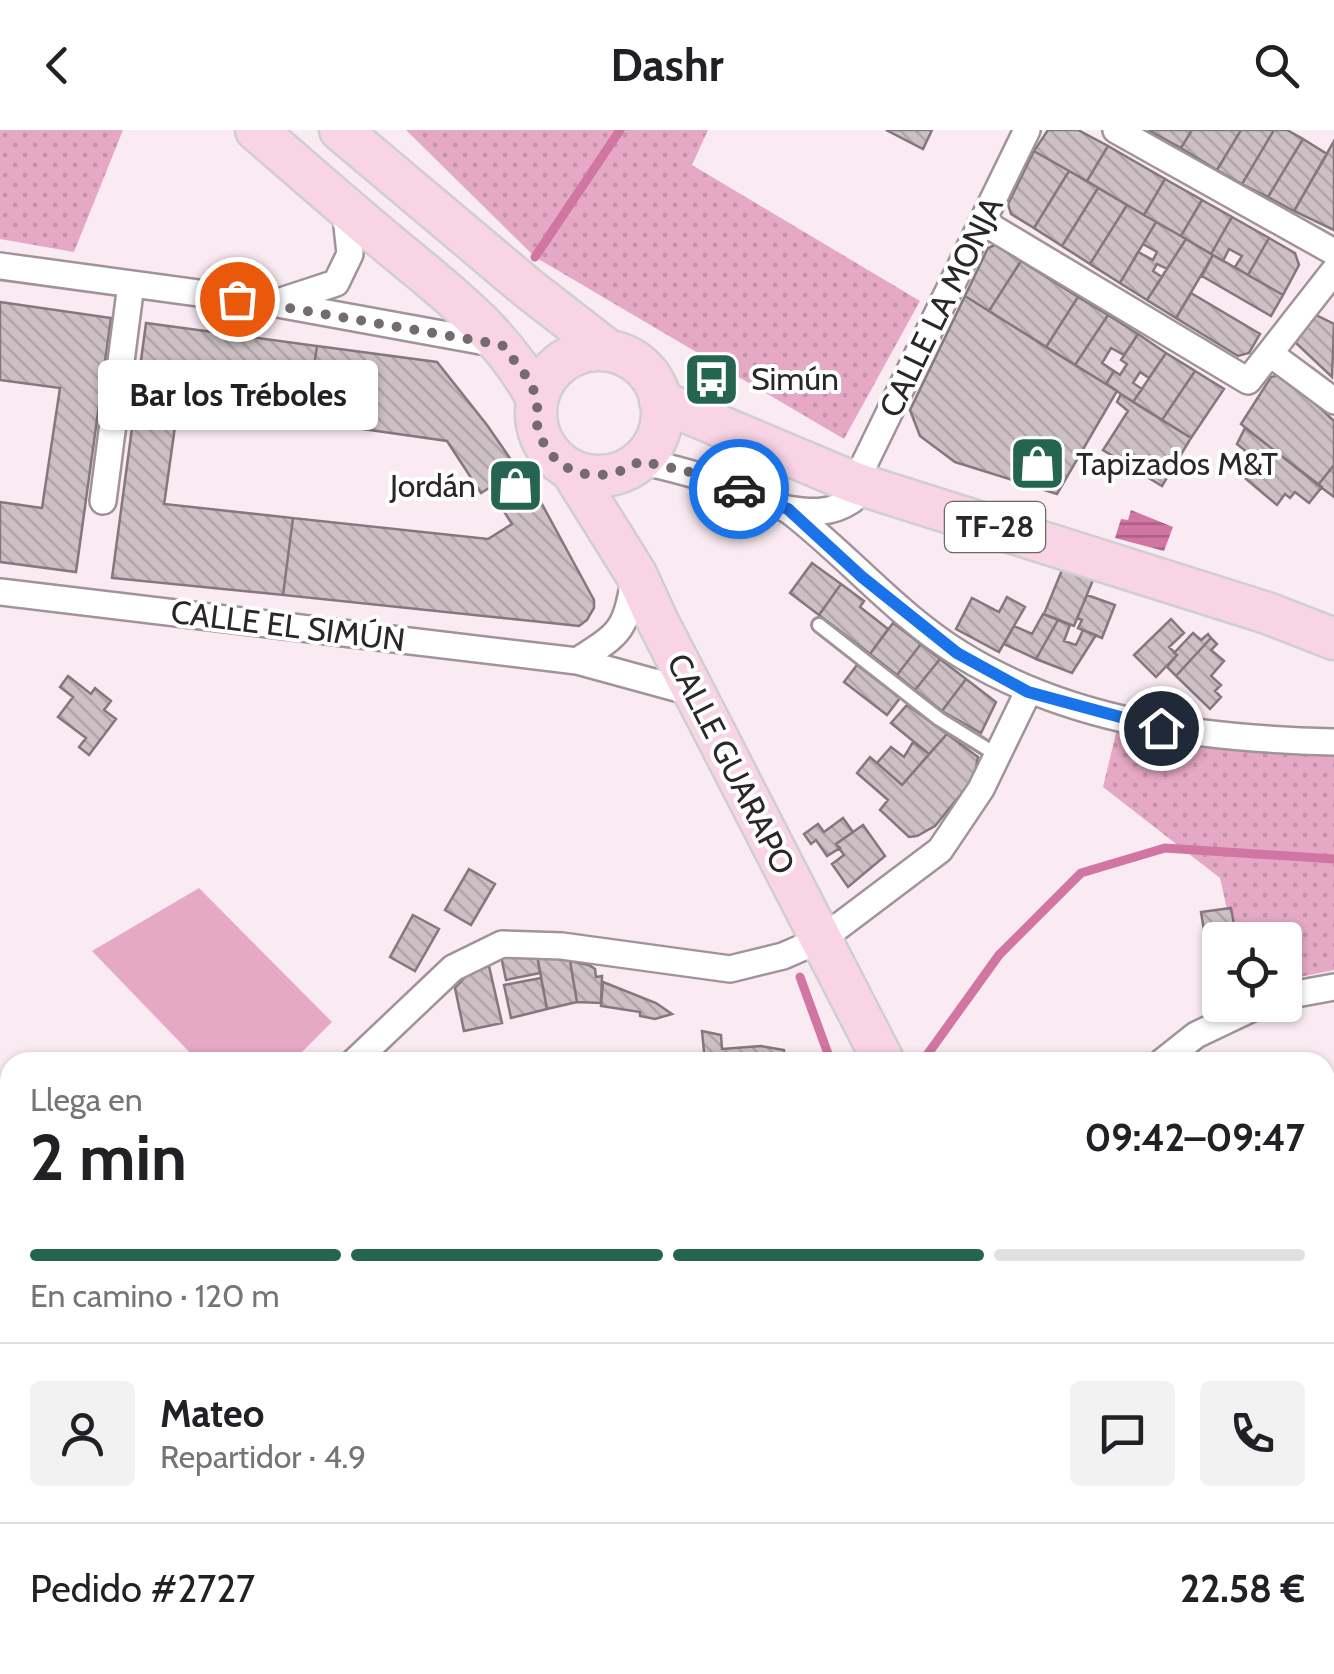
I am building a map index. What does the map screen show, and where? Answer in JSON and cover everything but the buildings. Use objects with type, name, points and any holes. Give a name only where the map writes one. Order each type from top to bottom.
[{"type":"main road","points":[[256,130],[468,310],[502,345],[526,376],[537,399]]},
{"type":"main road","points":[[340,130],[609,351]]},
{"type":"main road","points":[[609,351],[627,357],[654,383],[660,402],[658,434],[640,461],[614,475],[584,475],[571,470],[546,448],[536,416],[537,399],[556,366],[572,356],[609,351]]},
{"type":"main road","name":"TF-28","points":[[660,402],[855,483],[1267,614],[1334,639]]},
{"type":"main road","name":"CALLE GUARAPO","points":[[571,470],[636,574],[878,1052]]},
{"type":"street","name":"CALLE LA MONJA","points":[[855,483],[1027,130]]},
{"type":"street","points":[[1116,130],[1334,252]]},
{"type":"street","points":[[272,304],[336,283],[350,254],[345,207]]},
{"type":"street","points":[[983,222],[1248,381],[1328,287]]},
{"type":"street","points":[[0,266],[272,304],[502,345]]},
{"type":"street","points":[[103,501],[131,284]]},
{"type":"street","points":[[1272,354],[1334,401]]},
{"type":"street","points":[[640,461],[708,476],[788,509],[813,513],[839,509],[852,500],[855,483]]},
{"type":"street","points":[[788,509],[862,577],[957,653],[1028,692],[1161,728],[1334,742]]},
{"type":"street","points":[[577,661],[614,638],[629,612],[636,574]]},
{"type":"street","name":"CALLE EL SIMÚN","points":[[0,592],[577,661],[694,693]]},
{"type":"street","points":[[365,1052],[453,968],[502,944],[562,946],[730,969],[782,956],[822,939],[940,850],[981,789],[1028,692]]},
{"type":"street","points":[[1302,993],[1334,987]]},
{"type":"street","points":[[1174,1052],[1196,1034],[1222,1022]]},
{"type":"lane","points":[[819,625],[939,719],[997,755]]},
{"type":"shaded area","points":[[0,130],[123,130],[74,252],[0,239]]},
{"type":"shaded area","points":[[406,130],[708,130],[692,165],[920,301],[844,439],[535,257]]},
{"type":"shaded area","points":[[1131,510],[1173,527],[1164,551],[1115,538],[1121,519],[1128,520]]},
{"type":"shaded area","points":[[1117,729],[1334,752],[1334,970],[1302,977],[1302,922],[1230,922],[1220,878],[1103,787]]},
{"type":"shaded area","points":[[199,888],[332,1022],[302,1052],[189,1052],[92,951]]},
{"type":"waterway","points":[[535,257],[620,130]]},
{"type":"waterway","points":[[929,1052],[999,955],[1081,873],[1165,848],[1334,859]]},
{"type":"waterway","points":[[800,977],[827,1052]]},
{"type":"way so far","points":[[237,299],[502,345],[526,376],[537,399],[536,416],[546,448],[571,470],[584,475],[614,475],[640,461],[708,476],[739,489]]},
{"type":"place","name":"Bar los Tréboles","points":[[237,299]]},
{"type":"place","name":"Simún","points":[[712,379]]},
{"type":"place","name":"Tapizados M&T","points":[[1037,464]]},
{"type":"place","name":"Jordán","points":[[515,486]]},
{"type":"route","points":[[739,489],[788,509],[862,577],[957,653],[1028,692],[1161,728]]}]
